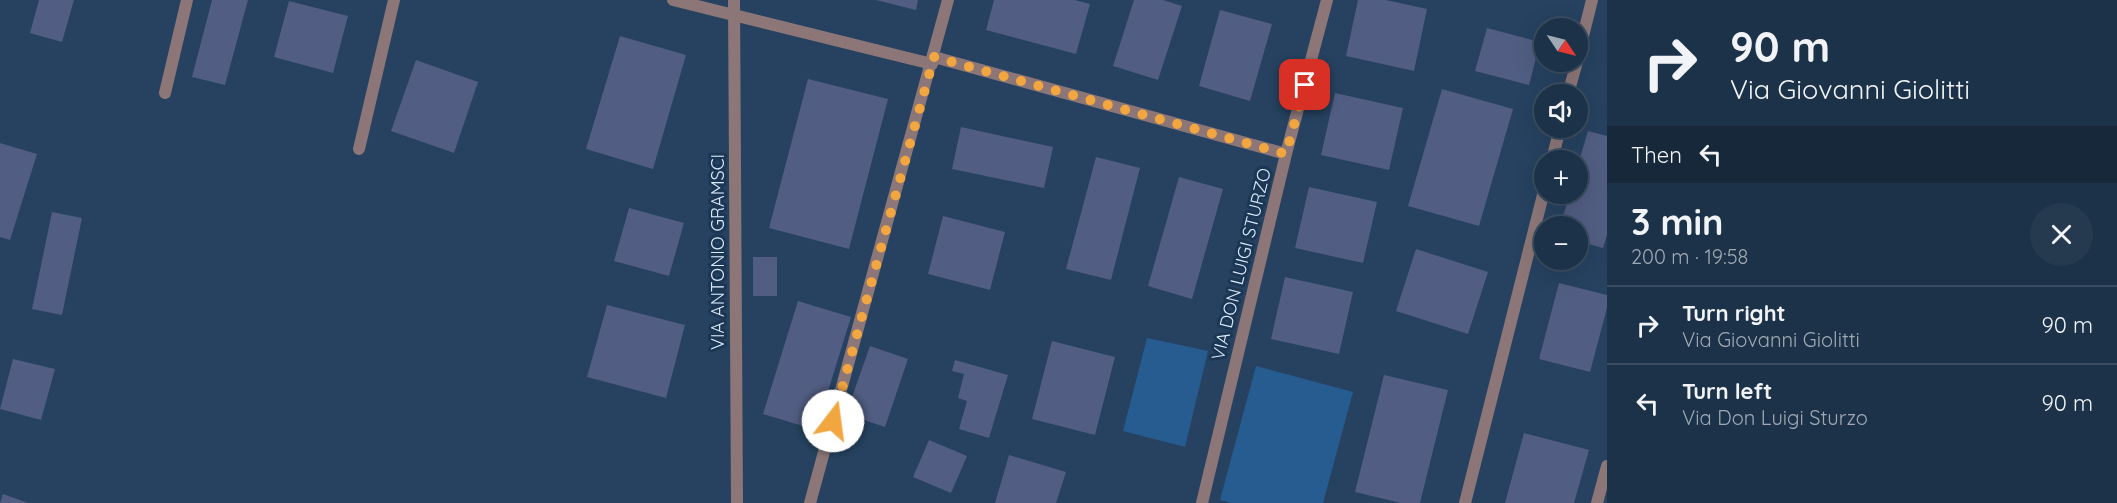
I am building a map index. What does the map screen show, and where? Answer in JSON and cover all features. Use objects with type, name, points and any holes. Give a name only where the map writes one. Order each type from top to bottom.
[{"type":"street","points":[[165,93],[187,0]]},
{"type":"street","points":[[359,149],[394,0]]},
{"type":"street","points":[[673,0],[933,60],[1286,154]]},
{"type":"street","name":"VIA ANTONIO GRAMSCI","points":[[734,0],[737,503]]},
{"type":"street","points":[[810,503],[948,0]]},
{"type":"street","name":"VIA DON LUIGI STURZO","points":[[1202,503],[1286,154],[1327,0]]},
{"type":"street","points":[[1588,18],[1592,0]]},
{"type":"street","points":[[1465,503],[1541,204]]},
{"type":"street","points":[[1597,503],[1607,466]]},
{"type":"shaded area","points":[[1147,338],[1208,351],[1185,447],[1123,431]]},
{"type":"shaded area","points":[[1256,366],[1353,392],[1323,503],[1232,503],[1220,500]]},
{"type":"building","points":[[39,0],[74,0],[62,42],[30,33]]},
{"type":"building","points":[[212,0],[248,0],[225,85],[192,77]]},
{"type":"building","points":[[876,0],[918,0],[916,10]]},
{"type":"building","points":[[994,0],[1075,0],[1090,4],[1076,54],[986,30]]},
{"type":"building","points":[[1134,0],[1163,0],[1182,6],[1158,80],[1113,66]]},
{"type":"building","points":[[1358,0],[1386,0],[1427,9],[1414,71],[1346,56]]},
{"type":"building","points":[[289,1],[348,16],[333,73],[274,57]]},
{"type":"building","points":[[1220,10],[1272,24],[1250,101],[1199,86]]},
{"type":"building","points":[[1487,28],[1534,40],[1534,65],[1529,85],[1475,71]]},
{"type":"building","points":[[620,36],[686,55],[653,169],[586,149]]},
{"type":"building","points":[[416,60],[478,82],[454,153],[391,131]]},
{"type":"building","points":[[808,79],[888,99],[849,249],[769,228]]},
{"type":"building","points":[[1442,89],[1513,109],[1479,226],[1408,206]]},
{"type":"building","points":[[1335,93],[1403,108],[1389,170],[1321,155]]},
{"type":"building","points":[[961,127],[1053,147],[1044,188],[952,169]]},
{"type":"building","points":[[1588,131],[1607,136],[1607,235],[1603,248],[1588,244],[1588,216],[1563,216],[1567,204],[1588,204],[1588,150],[1582,150],[1586,138],[1588,138]]},
{"type":"building","points":[[0,143],[37,154],[10,240],[0,237]]},
{"type":"building","points":[[1096,157],[1140,168],[1111,280],[1066,269]]},
{"type":"building","points":[[1179,177],[1223,189],[1192,299],[1148,286]]},
{"type":"building","points":[[1309,187],[1377,202],[1363,263],[1295,248]]},
{"type":"building","points":[[629,208],[684,223],[669,276],[614,261]]},
{"type":"building","points":[[52,212],[82,218],[62,315],[32,309]]},
{"type":"building","points":[[943,216],[1005,232],[990,290],[928,274]]},
{"type":"building","points":[[1416,249],[1488,272],[1468,334],[1396,311]]},
{"type":"building","points":[[753,257],[777,257],[777,296],[753,296]]},
{"type":"building","points":[[1285,277],[1353,292],[1339,354],[1271,339]]},
{"type":"building","points":[[1559,283],[1607,295],[1607,308],[1590,372],[1539,359]]},
{"type":"building","points":[[798,301],[851,317],[816,430],[763,414]]},
{"type":"building","points":[[607,305],[685,325],[666,398],[587,377]]},
{"type":"building","points":[[1052,341],[1115,357],[1095,435],[1032,419]]},
{"type":"building","points":[[870,346],[908,359],[885,427],[846,414]]},
{"type":"building","points":[[13,359],[55,369],[41,420],[0,409]]},
{"type":"building","points":[[955,360],[1008,375],[989,438],[959,429],[967,401],[958,398],[964,374],[952,371]]},
{"type":"building","points":[[1384,375],[1448,390],[1420,503],[1401,503],[1355,492]]},
{"type":"building","points":[[1524,433],[1589,450],[1574,503],[1505,503]]},
{"type":"building","points":[[929,440],[967,456],[951,493],[913,477]]},
{"type":"building","points":[[1009,455],[1066,472],[1056,503],[995,503]]},
{"type":"building","points":[[3,494],[28,503],[0,503]]},
{"type":"route","points":[[833,421],[934,57],[1286,154],[1305,85]]}]
